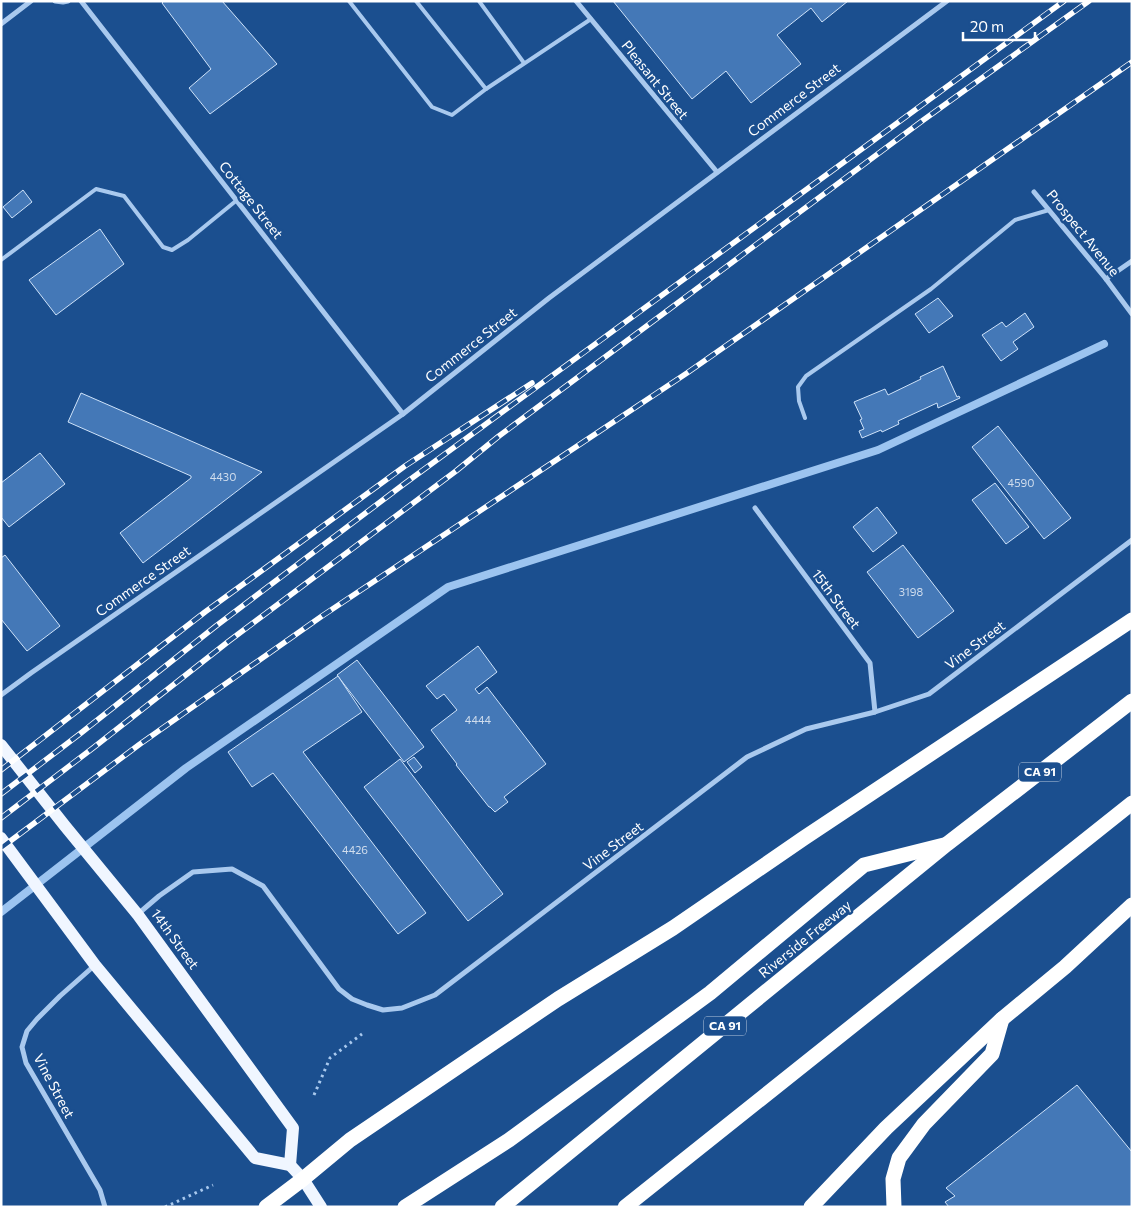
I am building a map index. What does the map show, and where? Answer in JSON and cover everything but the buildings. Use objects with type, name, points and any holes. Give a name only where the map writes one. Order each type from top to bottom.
[{"type":"highway","points":[[266,1207],[350,1140],[550,1004],[673,928],[1132,620]]},
{"type":"highway","name":"Riverside Freeway","points":[[502,1207],[947,844],[1132,701]]},
{"type":"highway","points":[[625,1207],[1132,803]]},
{"type":"highway","points":[[405,1207],[509,1140],[710,993],[864,865],[947,844]]},
{"type":"highway","points":[[811,1207],[886,1128],[1002,1019],[1065,967],[1132,905]]},
{"type":"highway","points":[[894,1207],[893,1179],[899,1158],[924,1124],[992,1054],[1002,1019]]},
{"type":"main road","name":"14th Street","points":[[1,746],[138,915],[293,1128],[290,1165]]},
{"type":"main road","points":[[1,838],[95,965],[255,1158],[290,1165],[303,1179],[321,1207]]},
{"type":"street","points":[[1,24],[31,1]]},
{"type":"street","points":[[54,1],[68,1]]},
{"type":"street","name":"Cottage Street","points":[[81,1],[403,414]]},
{"type":"street","name":"Pleasant Street","points":[[576,1],[717,172]]},
{"type":"street","name":"Commerce Street","points":[[1,695],[30,672],[403,414],[549,298],[946,1]]},
{"type":"street","name":"Prospect Avenue","points":[[1034,192],[1106,279],[1132,314]]},
{"type":"street","points":[[1106,279],[1132,261]]},
{"type":"street","name":"15th Street","points":[[755,508],[870,663],[875,712]]},
{"type":"street","name":"Vine Street","points":[[138,915],[159,896],[193,872],[232,869],[263,886],[339,989],[352,999],[367,1006],[383,1010],[402,1008],[435,995],[747,757],[806,729],[875,712],[929,694],[1132,540]]},
{"type":"street","name":"Vine Street","points":[[95,965],[37,1019],[27,1031],[22,1047],[26,1063],[100,1190],[105,1207]]},
{"type":"lane","points":[[349,1],[432,107],[452,115],[486,89],[591,19]]},
{"type":"lane","points":[[416,1],[486,89]]},
{"type":"lane","points":[[479,1],[524,63]]},
{"type":"lane","points":[[1,260],[96,189],[124,196],[163,247],[172,250],[188,240],[237,200]]},
{"type":"lane","points":[[805,418],[798,387],[806,376],[931,289],[1015,220],[1050,210]]},
{"type":"path","points":[[314,1095],[330,1058],[362,1034]]},
{"type":"path","points":[[165,1207],[213,1185]]},
{"type":"waterway","points":[[1,912],[186,768],[448,587],[878,450],[1104,344]]},
{"type":"railway","points":[[1,794],[216,626],[404,484],[1064,1]]},
{"type":"railway","points":[[1,818],[229,641],[456,471],[499,436],[922,121],[1089,1]]},
{"type":"railway","points":[[1,848],[140,744],[322,616],[687,373],[1132,62]]},
{"type":"railway","points":[[1,770],[205,612],[405,466],[532,383]]}]
